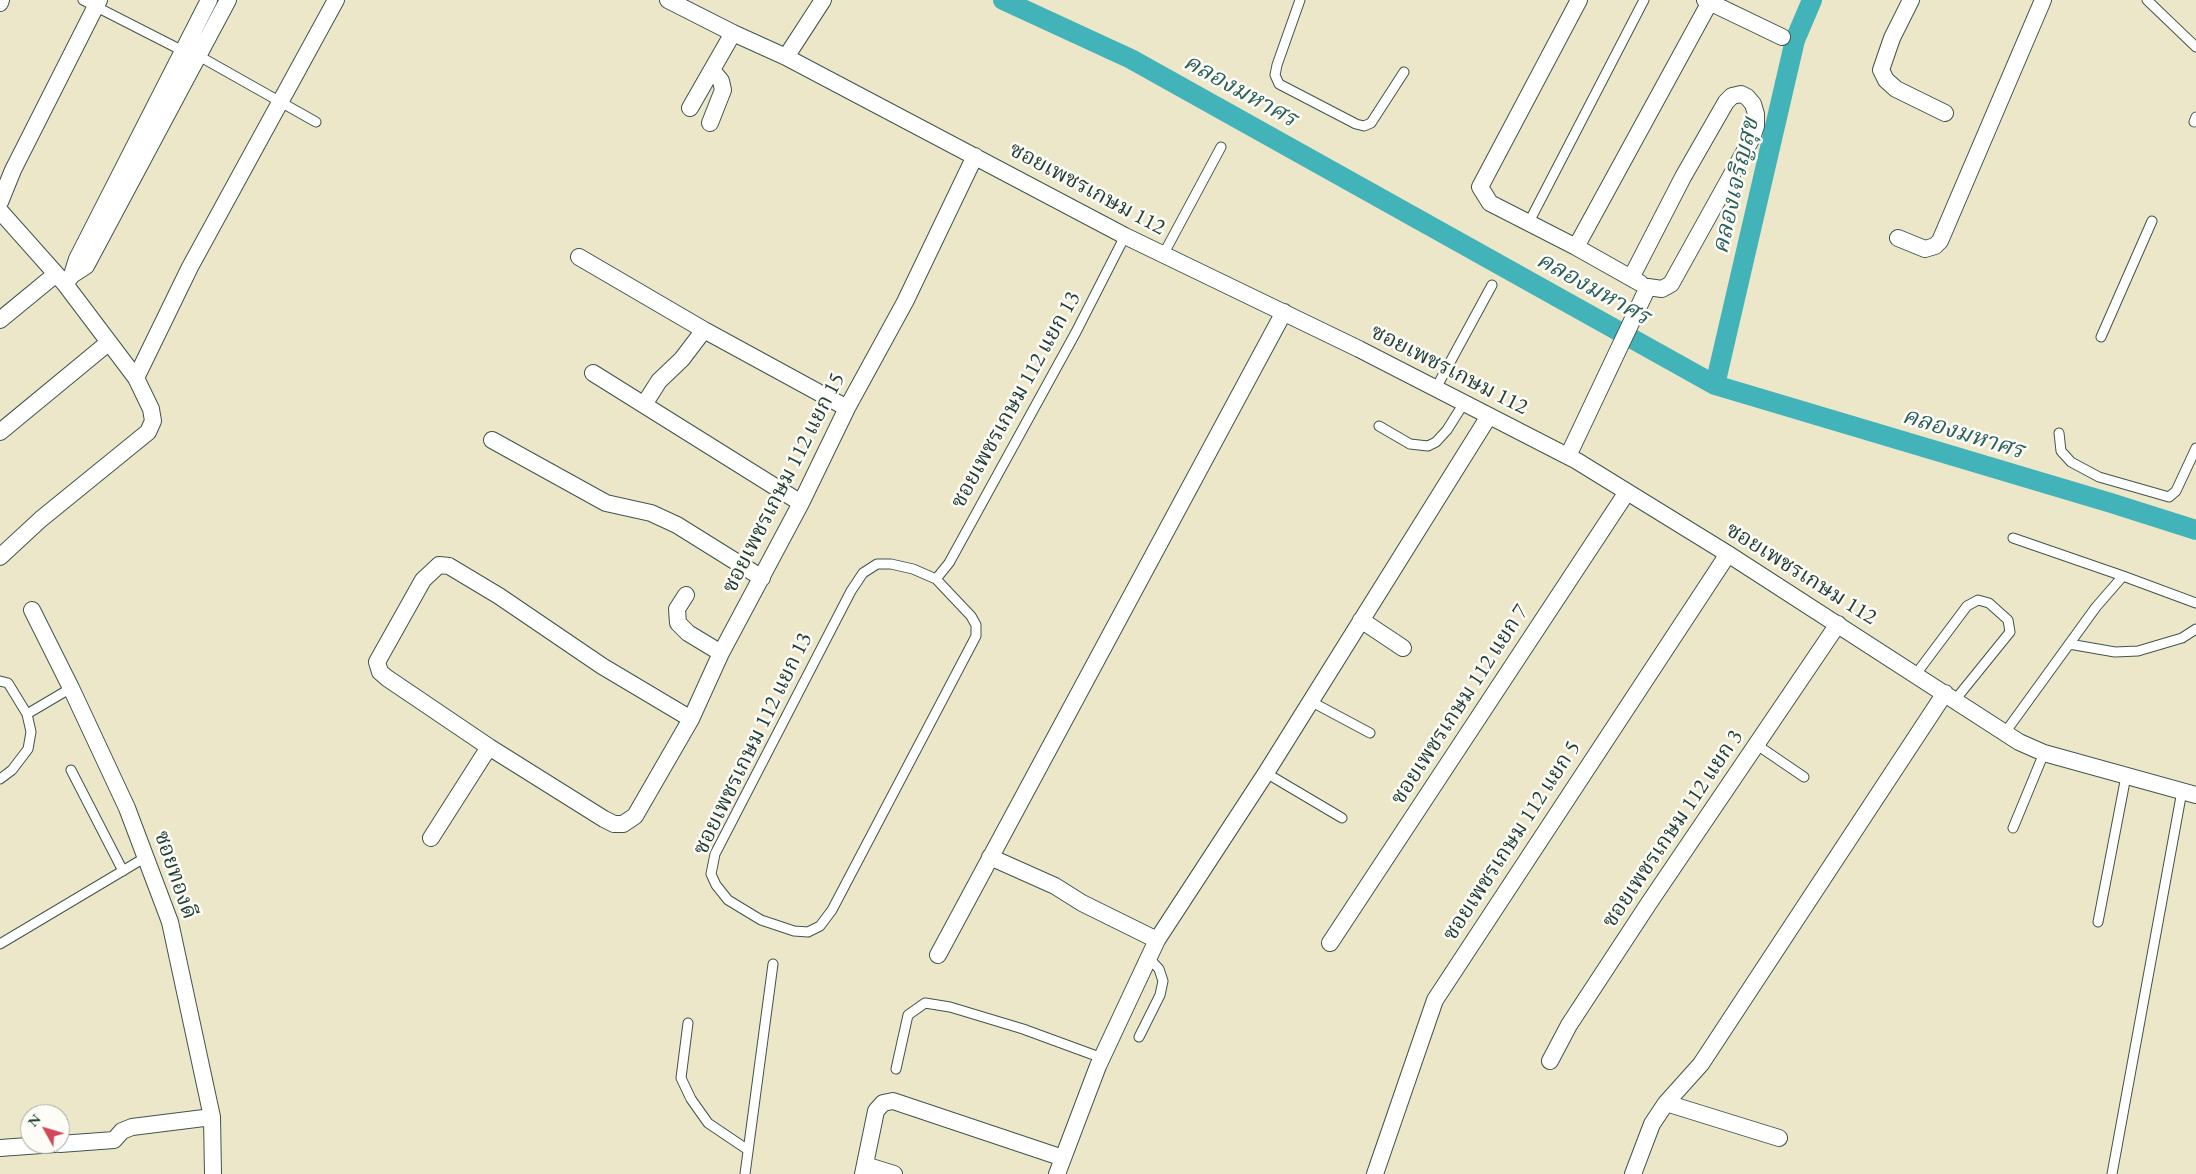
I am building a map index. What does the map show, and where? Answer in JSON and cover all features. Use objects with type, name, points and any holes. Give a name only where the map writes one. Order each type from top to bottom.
[{"type":"street","points":[[191,53],[209,0]]},
{"type":"street","points":[[0,320],[65,278],[191,53],[228,0]]},
{"type":"street","points":[[136,378],[190,267],[336,0]]},
{"type":"street","name":"ซอยเพชรเกษม 112","points":[[668,0],[786,57],[1125,236],[1284,312],[1568,456],[1838,624],[2004,734],[2044,753],[2189,793]]},
{"type":"street","points":[[786,57],[823,0]]},
{"type":"street","points":[[1579,0],[1480,187],[1490,202],[1631,278],[1645,294]]},
{"type":"street","points":[[1911,0],[1892,38],[1882,70],[1886,80],[1896,89],[1945,113]]},
{"type":"street","points":[[1898,238],[1925,249],[1935,246],[1940,241],[2043,0]]},
{"type":"street","points":[[1576,247],[1708,1],[1782,37]]},
{"type":"street","points":[[0,202],[92,2]]},
{"type":"street","points":[[690,108],[733,33]]},
{"type":"street","points":[[710,123],[722,99],[723,90],[721,81],[712,70]]},
{"type":"street","points":[[1568,456],[1645,294],[1671,284],[1752,138],[1756,126],[1756,114],[1753,104],[1747,97],[1741,94],[1732,96],[1726,102],[1683,177],[1631,278]]},
{"type":"street","name":"ซอยเพชรเกษม 112 แยก 15","points":[[489,747],[614,824],[623,824],[635,816],[691,719],[722,653],[801,503],[847,408],[905,302],[975,156]]},
{"type":"street","points":[[0,210],[65,278],[108,343],[136,378],[151,409],[153,421],[148,432],[41,519],[0,557]]},
{"type":"street","points":[[579,257],[704,330],[847,408]]},
{"type":"street","points":[[938,955],[1284,312]]},
{"type":"street","points":[[645,403],[659,381],[682,359],[704,330]]},
{"type":"street","points":[[0,432],[108,343]]},
{"type":"street","points":[[593,373],[645,403],[698,439],[801,503]]},
{"type":"street","points":[[1057,1174],[1102,1058],[1157,940],[1266,773],[1490,416]]},
{"type":"street","points":[[492,440],[606,503],[651,513],[677,525],[762,578]]},
{"type":"street","name":"ซอยเพชรเกษม 112 แยก 7","points":[[1330,943],[1627,492]]},
{"type":"street","name":"ซอยเพชรเกษม 112 แยก 5","points":[[1375,1174],[1435,1000],[1728,554]]},
{"type":"street","points":[[431,838],[489,747],[387,678],[380,672],[377,662],[423,580],[439,565],[449,566],[471,578],[602,666],[691,719]]},
{"type":"street","points":[[686,595],[677,609],[678,623],[688,632],[722,653]]},
{"type":"street","name":"ซอยทองดี","points":[[32,610],[72,688],[127,808],[170,922],[212,1117],[213,1174]]},
{"type":"street","points":[[1361,620],[1403,648]]},
{"type":"street","name":"ซอยเพชรเกษม 112 แยก 3","points":[[1550,1061],[1569,1025],[1838,624]]},
{"type":"street","points":[[1634,1174],[1652,1124],[1666,1103],[1701,1064],[1950,697]]},
{"type":"street","points":[[990,857],[1054,886],[1088,907],[1157,940]]},
{"type":"street","points":[[894,1174],[864,1169],[876,1111],[883,1103],[893,1101],[1063,1158]]},
{"type":"street","points":[[1666,1103],[1779,1138]]},
{"type":"street","points":[[70,1143],[114,1140],[122,1131],[132,1127],[212,1117]]},
{"type":"street","points":[[0,1148],[20,1147]]},
{"type":"lane","points":[[1300,0],[1277,65],[1275,75],[1279,84],[1356,124],[1364,126],[1371,123],[1404,72]]},
{"type":"lane","points":[[1529,222],[1644,0]]},
{"type":"lane","points":[[2147,0],[2196,47]]},
{"type":"lane","points":[[92,2],[191,53],[316,122]]},
{"type":"lane","points":[[1163,254],[1221,146]]},
{"type":"lane","points":[[2100,337],[2152,221]]},
{"type":"lane","name":"ซอยเพชรเกษม 112 แยก 13","points":[[936,579],[949,563],[1076,332],[1125,236]]},
{"type":"lane","points":[[1436,388],[1492,285]]},
{"type":"lane","points":[[1379,426],[1410,444],[1428,446],[1436,442],[1447,430],[1464,403]]},
{"type":"lane","points":[[2059,433],[2060,451],[2071,462],[2099,477],[2169,497],[2176,491],[2196,448]]},
{"type":"lane","points":[[2013,538],[2123,576],[2196,604]]},
{"type":"lane","name":"ซอยเพชรเกษม 112 แยก 13","points":[[877,564],[891,564],[936,579],[971,616],[976,625],[976,636],[836,902],[820,926],[808,932],[794,931],[761,920],[728,900],[710,874],[715,854],[732,820],[851,591],[863,573],[877,564]]},
{"type":"lane","points":[[2004,734],[2123,576]]},
{"type":"lane","points":[[1916,674],[1967,606],[1978,600],[1989,603],[2008,620],[2010,632],[1950,697]]},
{"type":"lane","points":[[2070,644],[2115,652],[2138,650],[2182,638],[2196,629]]},
{"type":"lane","points":[[0,681],[8,683],[27,714],[31,732],[28,749],[12,770],[0,779]]},
{"type":"lane","points":[[27,714],[72,688]]},
{"type":"lane","points":[[1310,701],[1370,733]]},
{"type":"lane","points":[[1757,745],[1804,777]]},
{"type":"lane","points":[[2013,828],[2044,753]]},
{"type":"lane","points":[[71,770],[123,871]]},
{"type":"lane","points":[[1266,773],[1342,818]]},
{"type":"lane","points":[[2098,922],[2126,776]]},
{"type":"lane","points":[[2112,1174],[2189,793]]},
{"type":"lane","points":[[0,944],[146,857]]},
{"type":"lane","points":[[1139,1037],[1160,995],[1163,982],[1159,969],[1148,957]]},
{"type":"lane","points":[[745,1174],[773,964]]},
{"type":"lane","points":[[896,1069],[908,1015],[926,1003],[950,1007],[1023,1028],[1102,1058]]},
{"type":"lane","points":[[688,1023],[681,1078],[690,1099],[708,1123],[748,1150]]},
{"type":"waterway","name":"คลองมหาศร","points":[[1003,0],[1131,59],[1715,385],[2196,530]]},
{"type":"waterway","name":"คลองเจริญสุข","points":[[1715,385],[1795,40],[1812,0]]}]
